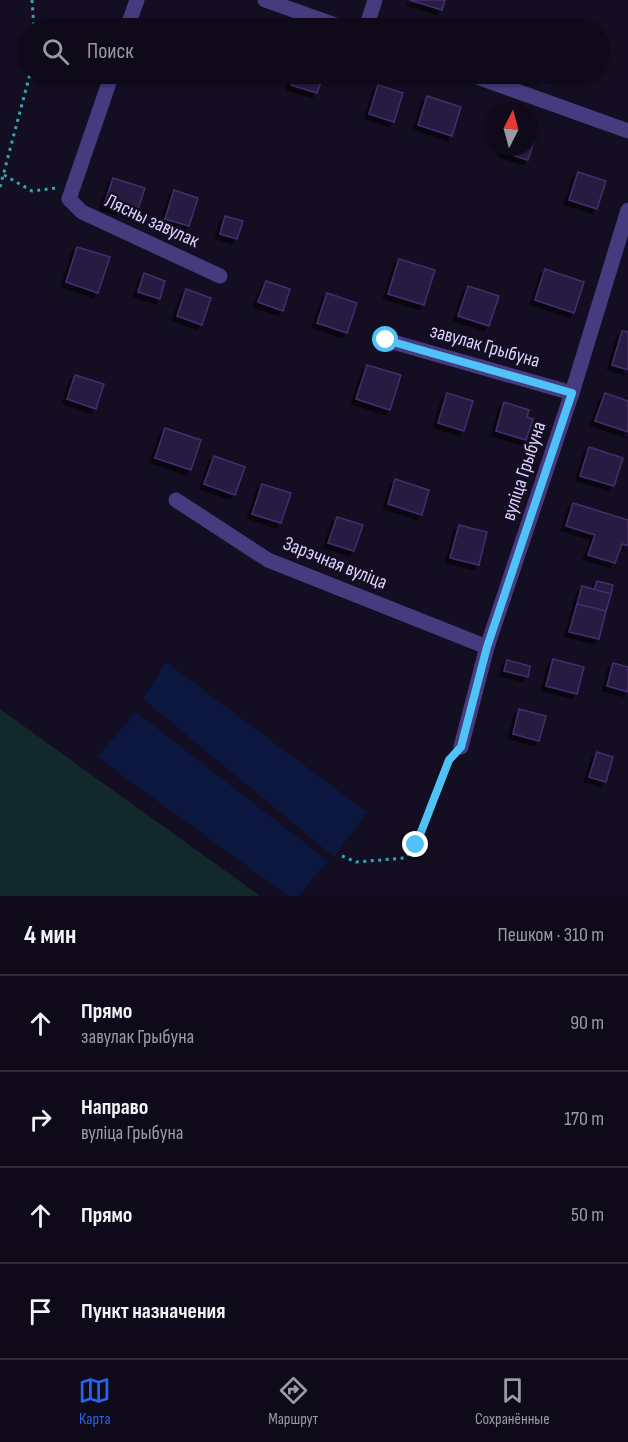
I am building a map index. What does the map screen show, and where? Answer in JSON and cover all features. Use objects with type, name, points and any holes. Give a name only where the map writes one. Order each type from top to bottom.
[{"type":"street","points":[[131,18],[137,0]]},
{"type":"street","points":[[265,0],[316,18]]},
{"type":"street","points":[[369,18],[375,0]]},
{"type":"street","points":[[75,184],[109,84]]},
{"type":"street","points":[[497,84],[628,131]]},
{"type":"street","name":"Лясны завулак","points":[[75,184],[69,200],[82,212],[220,276]]},
{"type":"street","name":"вуліца Грыбуна","points":[[461,747],[487,647],[572,393],[628,210]]},
{"type":"street","name":"завулак Грыбуна","points":[[386,340],[572,393]]},
{"type":"street","name":"Зарэчная вуліца","points":[[176,500],[268,560],[487,647]]},
{"type":"path","points":[[32,0],[33,18]]},
{"type":"path","points":[[0,187],[27,84]]},
{"type":"path","points":[[4,175],[33,191],[75,184]]},
{"type":"path","points":[[342,856],[356,862],[405,858],[416,845],[449,760],[461,747]]},
{"type":"green space","points":[[0,709],[260,896],[0,896]]},
{"type":"water","points":[[540,84],[558,84],[544,88]]},
{"type":"water","points":[[166,662],[367,812],[334,857],[143,699]]},
{"type":"water","points":[[136,712],[328,861],[298,896],[288,896],[97,757]]},
{"type":"building","points":[[410,0],[445,0],[442,10]]},
{"type":"building","points":[[291,84],[320,84],[317,93]]},
{"type":"building","points":[[378,85],[403,93],[394,122],[369,114]]},
{"type":"building","points":[[427,96],[461,107],[452,136],[418,125]]},
{"type":"building","points":[[516,156],[529,156],[528,160]]},
{"type":"building","points":[[578,172],[606,181],[597,209],[569,200]]},
{"type":"building","points":[[113,178],[145,188],[136,215],[104,205]]},
{"type":"building","points":[[174,190],[198,198],[189,226],[165,219]]},
{"type":"building","points":[[225,216],[243,221],[237,239],[220,234]]},
{"type":"building","points":[[77,247],[110,257],[98,293],[66,282]]},
{"type":"building","points":[[399,259],[435,270],[424,305],[388,294]]},
{"type":"building","points":[[545,269],[584,282],[574,313],[535,300]]},
{"type":"building","points":[[144,273],[165,281],[160,299],[138,292]]},
{"type":"building","points":[[266,281],[290,289],[283,311],[258,302]]},
{"type":"building","points":[[468,286],[499,296],[489,326],[458,316]]},
{"type":"building","points":[[186,289],[211,298],[202,325],[177,316]]},
{"type":"building","points":[[327,293],[357,303],[347,333],[317,323]]},
{"type":"building","points":[[622,331],[628,332],[628,370],[612,365]]},
{"type":"building","points":[[367,365],[401,375],[390,410],[356,399]]},
{"type":"building","points":[[75,375],[104,384],[96,409],[67,399]]},
{"type":"building","points":[[447,393],[473,401],[464,431],[438,423]]},
{"type":"building","points":[[605,393],[628,401],[628,432],[595,421]]},
{"type":"building","points":[[504,402],[529,410],[527,417],[533,419],[526,440],[496,431]]},
{"type":"building","points":[[165,428],[201,440],[191,470],[155,458]]},
{"type":"building","points":[[589,447],[623,458],[614,486],[580,476]]},
{"type":"building","points":[[214,456],[245,467],[235,495],[204,484]]},
{"type":"building","points":[[395,479],[429,490],[422,515],[388,504]]},
{"type":"building","points":[[262,484],[291,493],[281,523],[252,514]]},
{"type":"building","points":[[573,503],[628,520],[628,546],[622,544],[615,563],[588,555],[595,535],[566,526]]},
{"type":"building","points":[[337,517],[363,525],[354,551],[328,543]]},
{"type":"building","points":[[459,525],[487,532],[479,565],[450,558]]},
{"type":"building","points":[[597,581],[613,585],[611,594],[594,590]]},
{"type":"building","points":[[582,586],[611,594],[606,611],[577,604]]},
{"type":"building","points":[[577,604],[606,611],[599,639],[569,632]]},
{"type":"building","points":[[553,659],[584,667],[577,694],[546,686]]},
{"type":"building","points":[[507,660],[530,666],[528,677],[504,671]]},
{"type":"building","points":[[613,663],[628,667],[628,692],[607,686]]},
{"type":"building","points":[[519,709],[546,716],[539,741],[513,734]]},
{"type":"building","points":[[597,752],[613,757],[606,782],[589,777]]},
{"type":"route","points":[[386,340],[572,393],[487,647],[461,747],[449,760],[416,845]]}]
